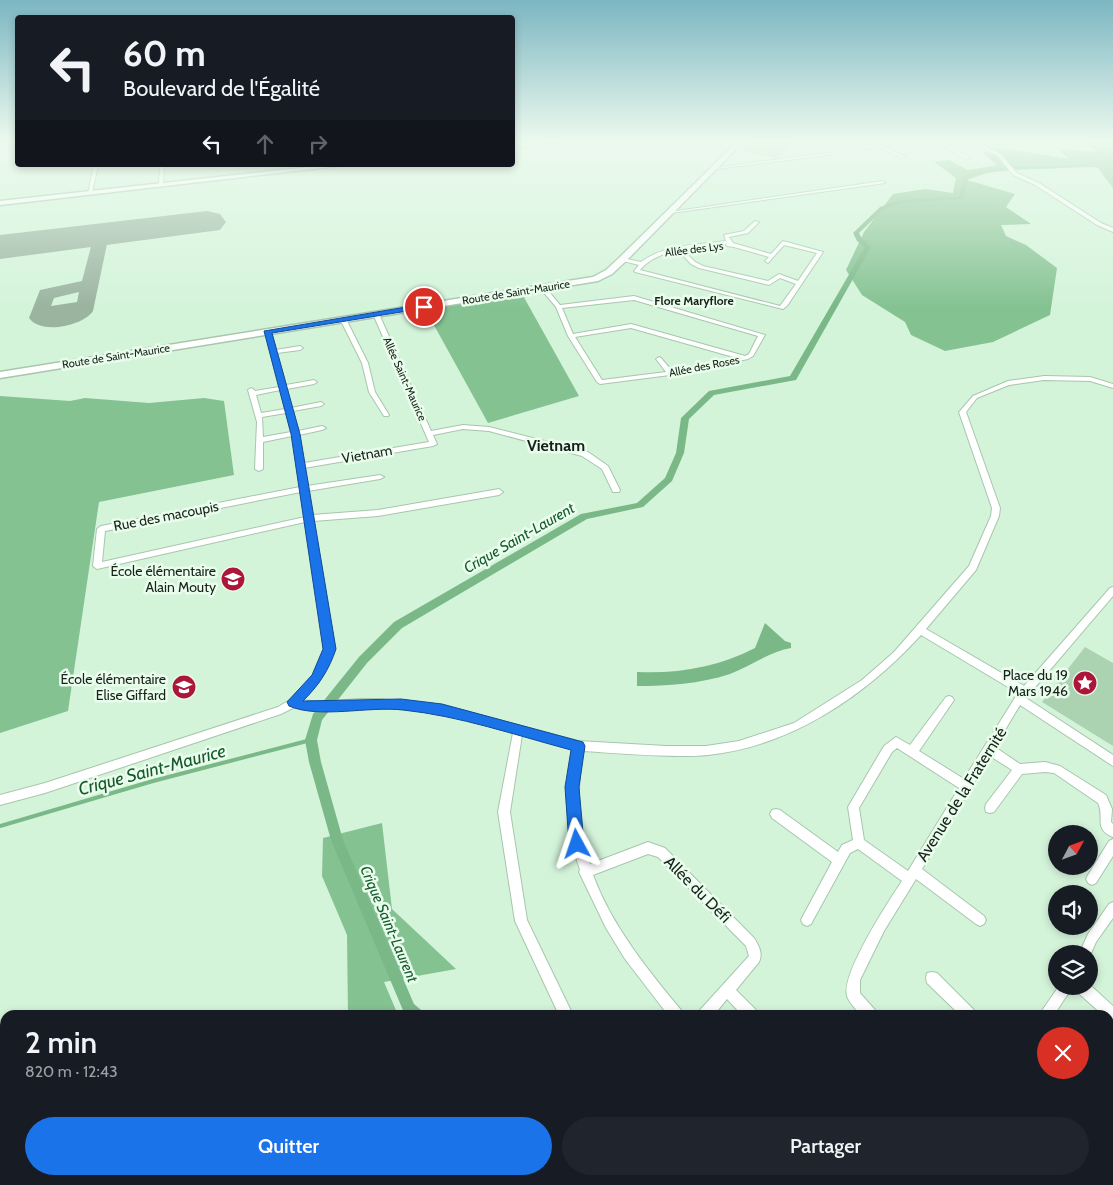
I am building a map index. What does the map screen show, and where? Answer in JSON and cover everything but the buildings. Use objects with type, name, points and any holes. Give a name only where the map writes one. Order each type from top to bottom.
[{"type":"street","points":[[0,203],[60,196]]},
{"type":"street","name":"Route de Saint-Maurice","points":[[0,375],[543,288],[595,278],[609,272],[688,196]]},
{"type":"street","points":[[672,212],[782,196]]},
{"type":"street","points":[[1056,196],[1099,224],[1113,230]]},
{"type":"street","name":"Allée des Lys","points":[[642,264],[656,254],[727,242],[729,245],[732,243],[726,236],[746,232],[758,222]]},
{"type":"street","points":[[622,260],[642,264],[637,271],[641,274],[779,308],[784,306],[820,252],[784,243],[770,258],[734,245],[729,245]]},
{"type":"street","points":[[680,250],[693,263],[701,267],[768,282],[773,282],[780,276],[798,283]]},
{"type":"street","name":"Allée des Roses","points":[[543,288],[559,307],[570,336],[600,382],[670,373],[746,358],[751,355],[762,336],[761,334],[640,300],[624,298],[559,307]]},
{"type":"street","name":"Allée Saint-Maurice","points":[[376,314],[433,444]]},
{"type":"street","points":[[343,319],[364,363],[372,392],[386,415]]},
{"type":"street","points":[[570,336],[631,326],[746,358]]},
{"type":"street","points":[[0,800],[45,788],[258,719],[294,702],[316,679],[326,662],[330,649],[301,466],[284,387],[268,331]]},
{"type":"street","points":[[274,352],[300,348]]},
{"type":"street","points":[[659,359],[670,373]]},
{"type":"street","points":[[294,702],[303,706],[315,707],[358,703],[422,706],[442,709],[578,746],[666,751],[706,751],[739,746],[797,726],[836,702],[878,672],[920,630],[973,568],[995,516],[996,508],[962,412],[975,397],[1008,383],[1044,378],[1090,380],[1113,386]]},
{"type":"street","points":[[259,469],[260,440],[258,416],[251,392],[314,382]]},
{"type":"street","points":[[258,416],[321,404]]},
{"type":"street","points":[[429,434],[463,427],[489,429],[585,454],[605,468],[616,490]]},
{"type":"street","points":[[260,440],[322,428]]},
{"type":"street","name":"Vietnam","points":[[301,466],[433,444]]},
{"type":"street","points":[[304,489],[380,477]]},
{"type":"street","name":"Rue des macoupis","points":[[304,489],[101,529],[98,566],[309,519]]},
{"type":"street","points":[[309,519],[378,513],[499,492]]},
{"type":"street","name":"Avenue de la Fraternité","points":[[866,1010],[853,995],[854,979],[911,874],[1022,695],[1113,590]]},
{"type":"street","points":[[920,630],[1022,695],[1113,761]]},
{"type":"street","points":[[913,750],[949,700]]},
{"type":"street","points":[[518,731],[504,812],[521,921],[564,1010]]},
{"type":"street","points":[[966,786],[913,750],[896,742],[888,749],[853,807],[859,843],[911,874],[980,920]]},
{"type":"street","points":[[578,746],[572,787],[577,844],[585,872],[603,912],[672,1010]]},
{"type":"street","points":[[989,749],[1019,769],[1045,767],[1056,769],[1078,783],[1102,800],[1107,809],[1105,824],[1113,832]]},
{"type":"street","points":[[990,808],[1019,769]]},
{"type":"street","points":[[776,814],[839,860]]},
{"type":"street","points":[[807,920],[846,849],[859,843]]},
{"type":"street","points":[[1092,879],[1113,845]]},
{"type":"street","name":"Allée du Défi","points":[[585,872],[648,848],[661,852],[750,942],[754,949],[754,958],[709,1010]]},
{"type":"street","points":[[1088,945],[1113,908]]},
{"type":"street","points":[[932,978],[964,1010]]},
{"type":"street","points":[[727,990],[746,1010]]},
{"type":"street","points":[[1050,1010],[1060,995]]},
{"type":"street","points":[[1091,995],[1107,1010]]},
{"type":"shaded area","points":[[891,196],[1013,196],[1006,207],[1031,224],[1001,225],[1006,236],[1026,245],[1057,268],[1050,315],[993,342],[945,351],[911,335],[905,322],[862,295],[846,270],[864,232]]},
{"type":"shaded area","points":[[521,292],[579,396],[488,423],[424,307]]},
{"type":"shaded area","points":[[0,396],[70,401],[85,398],[149,403],[204,398],[224,401],[234,475],[99,502],[68,711],[0,733]]},
{"type":"shaded area","points":[[765,623],[785,641],[791,643],[791,648],[776,652],[730,674],[707,680],[684,684],[637,686],[637,672],[668,672],[698,668],[741,655],[755,648]]},
{"type":"shaded area","name":"Place du 19 Mars 1946","points":[[1085,647],[1113,663],[1113,746],[1042,702]]},
{"type":"shaded area","points":[[382,823],[392,909],[456,969],[384,982],[396,1010],[348,1010],[347,935],[322,876],[323,838]]},
{"type":"waterway","name":"Crique Saint-Laurent","points":[[410,1010],[337,840],[315,762],[311,740],[317,718],[363,660],[398,625],[584,516],[640,505],[669,479],[680,453],[685,418],[712,393],[793,378],[868,247],[859,240],[856,233],[882,208],[901,201],[961,198],[961,196]]},
{"type":"waterway","name":"Crique Saint-Maurice","points":[[0,826],[153,781],[311,740]]},
{"type":"taxiway","points":[[180,225],[201,227],[208,225],[207,222]]},
{"type":"taxiway","points":[[85,306],[44,313],[38,318],[47,321],[60,320],[78,315],[84,311],[99,242],[105,237],[122,233]]},
{"type":"taxiway","points":[[39,315],[46,294],[89,285]]},
{"type":"runway","points":[[0,247],[207,222]]},
{"type":"place","name":"École élémentaire Alain Mouty","points":[[233,579]]},
{"type":"place","name":"Place du 19 Mars 1946","points":[[1085,683]]},
{"type":"place","name":"École élémentaire Elise Giffard","points":[[184,687]]},
{"type":"district","name":"Flore Maryflore","points":[[694,301]]},
{"type":"district","name":"Vietnam","points":[[556,445]]},
{"type":"route","points":[[424,307],[268,331],[295,434],[330,649],[326,662],[316,679],[294,702],[303,706],[315,707],[358,703],[401,704],[442,709],[578,746],[574,762],[572,787],[577,844]]}]
